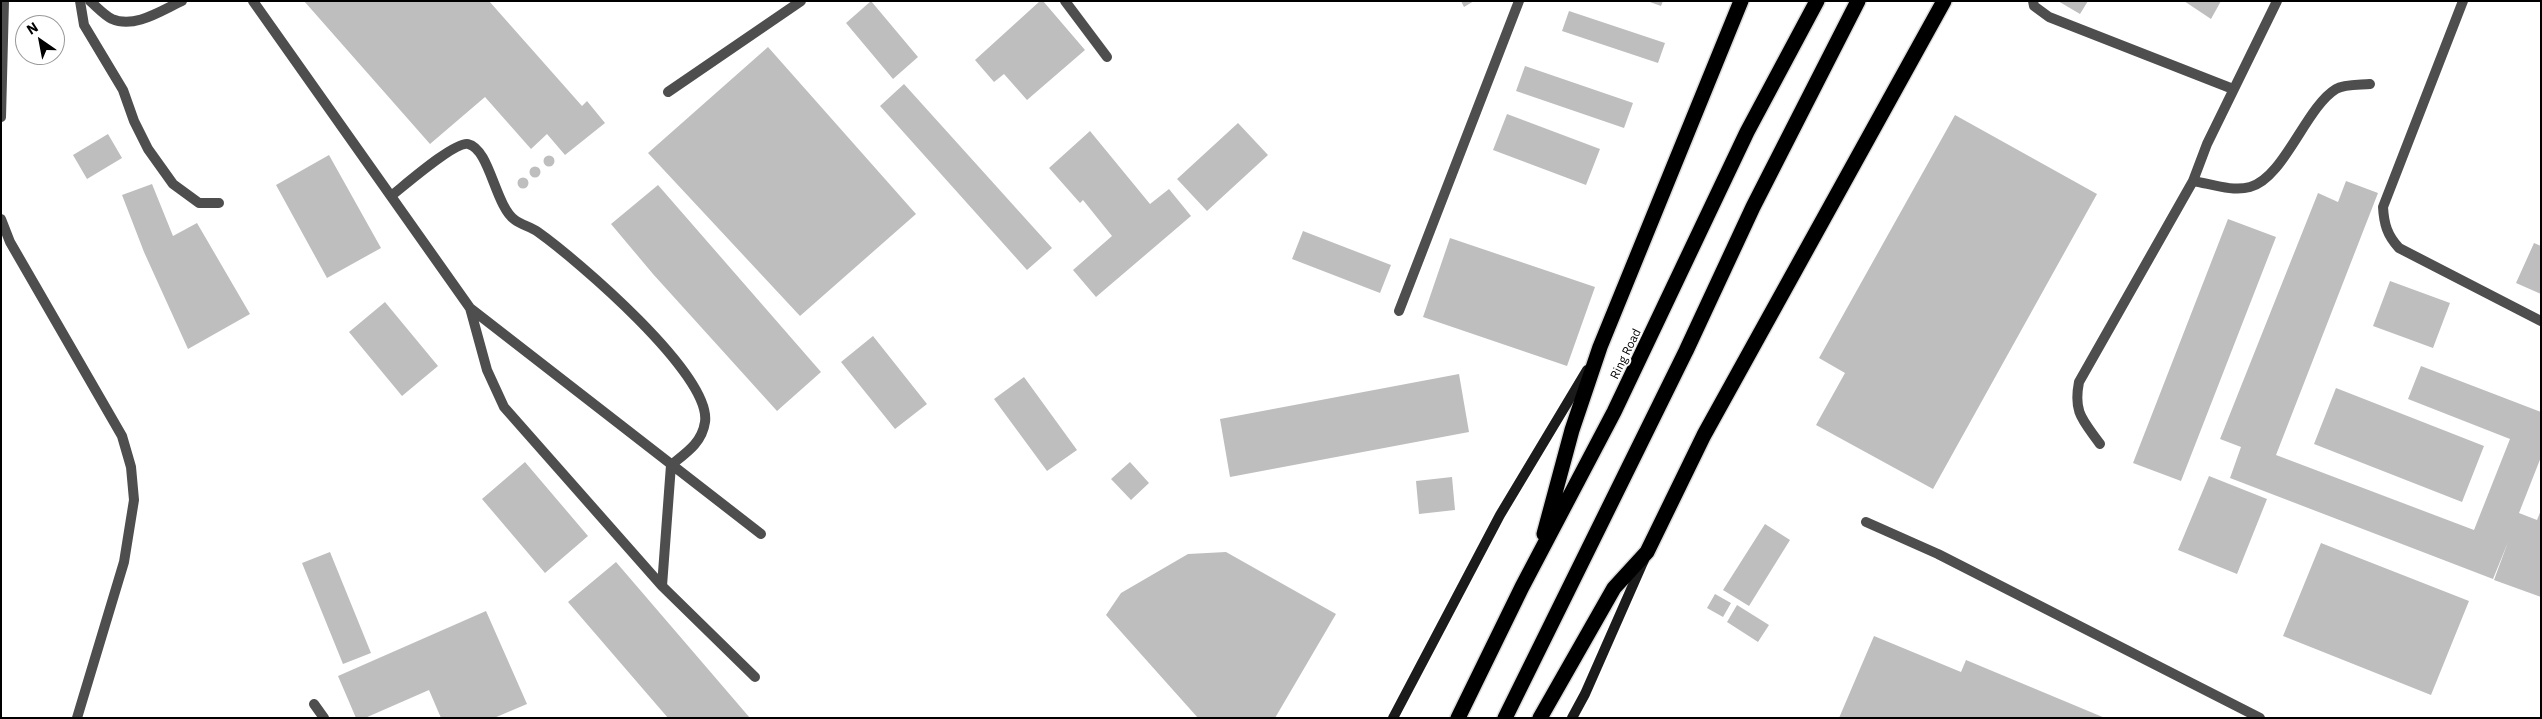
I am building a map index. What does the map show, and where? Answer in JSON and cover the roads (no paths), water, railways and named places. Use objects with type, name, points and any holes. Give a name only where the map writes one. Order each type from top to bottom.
[{"type":"highway","points":[[1536,562],[1572,430],[1600,347],[1741,1]]},
{"type":"highway","name":"Ring Road","points":[[1458,718],[1618,404],[1747,132],[1817,1]]},
{"type":"highway","points":[[1504,718],[1686,351],[1752,207],[1858,1]]},
{"type":"highway","points":[[1540,718],[1614,588],[1648,552],[1704,435],[1944,1]]},
{"type":"street","points":[[1,117],[4,1]]},
{"type":"street","points":[[80,1],[84,25],[123,90],[134,121],[148,149],[173,184],[199,203],[218,203]]},
{"type":"street","points":[[90,1],[110,18],[122,22],[141,20],[182,1]]},
{"type":"street","points":[[253,1],[470,308],[761,534]]},
{"type":"street","points":[[668,92],[801,1]]},
{"type":"street","points":[[1065,1],[1107,58]]},
{"type":"street","points":[[2033,1],[2034,6],[2049,16],[2233,89]]},
{"type":"street","points":[[2100,444],[2081,417],[2076,401],[2079,382],[2193,181],[2207,144],[2277,1]]},
{"type":"street","points":[[2463,1],[2383,207],[2384,224],[2389,238],[2399,248],[2541,321]]},
{"type":"street","points":[[1399,310],[1517,3]]},
{"type":"street","points":[[2193,181],[2238,189],[2252,187],[2264,179],[2279,162],[2324,99],[2337,88],[2370,84]]},
{"type":"street","points":[[390,196],[453,149],[466,143],[474,146],[481,155],[507,212],[515,220],[538,232],[609,291],[672,355],[703,403],[706,421],[697,444],[672,465],[662,586]]},
{"type":"street","points":[[1,219],[10,242],[122,436],[131,467],[134,500],[124,562],[77,718]]},
{"type":"street","points":[[470,308],[487,370],[504,407],[662,586],[755,677]]},
{"type":"street","points":[[1393,718],[1500,515],[1600,347]]},
{"type":"street","points":[[1866,522],[1938,554],[2260,718]]},
{"type":"street","points":[[1572,718],[1585,694],[1648,552]]},
{"type":"street","points":[[314,704],[324,718]]}]
